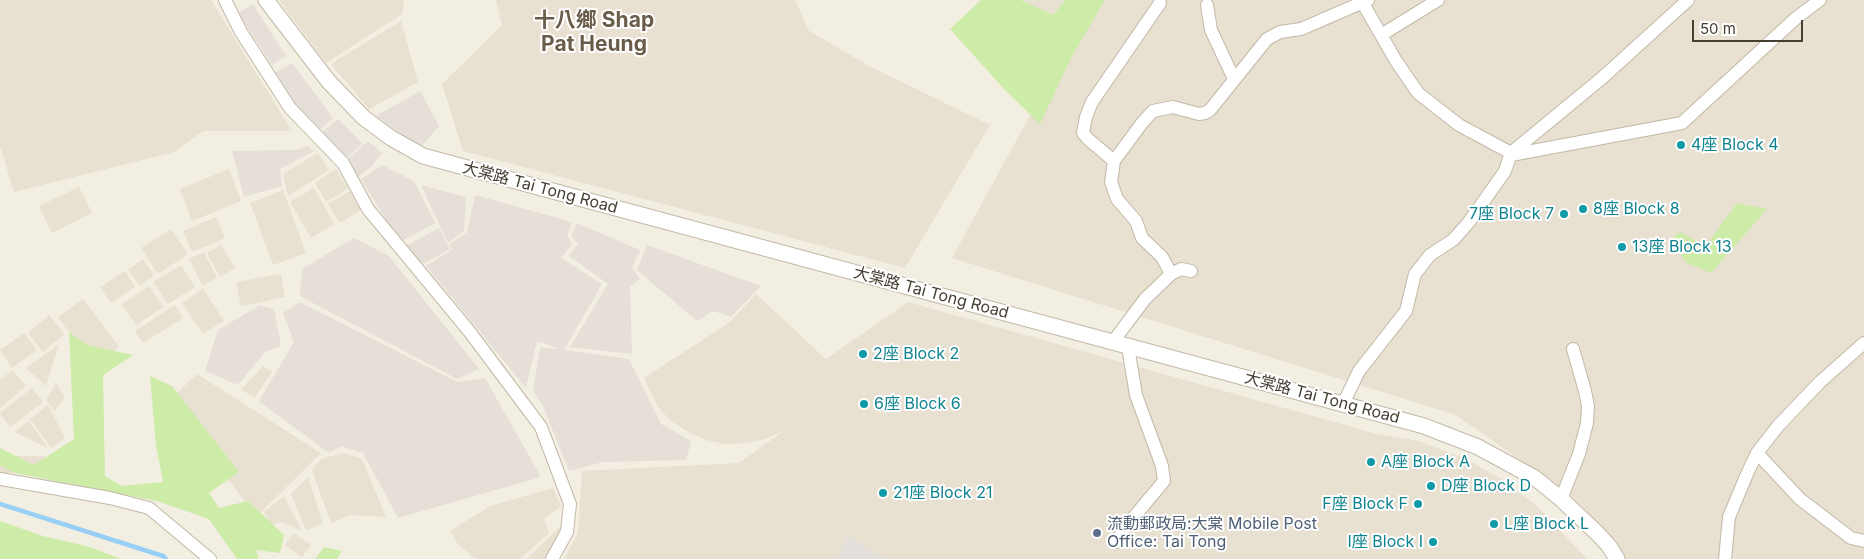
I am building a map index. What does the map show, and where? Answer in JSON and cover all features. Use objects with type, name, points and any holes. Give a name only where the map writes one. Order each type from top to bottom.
[{"type":"street","points":[[226,0],[241,32],[290,108],[342,163],[368,209],[469,331],[541,428],[570,504],[567,532],[552,559]]},
{"type":"street","name":"大棠路 Tai Tong Road","points":[[266,0],[329,82],[364,118],[392,138],[423,156],[1424,426],[1478,447],[1535,478],[1561,499],[1609,546],[1617,559]]},
{"type":"street","points":[[1381,35],[1438,0]]},
{"type":"street","points":[[1343,404],[1359,371],[1406,311],[1415,274],[1430,254],[1453,240],[1470,222],[1505,170],[1511,154],[1602,78],[1688,0]]},
{"type":"street","points":[[1171,274],[1162,257],[1142,238],[1136,221],[1117,199],[1111,182],[1114,162],[1153,111],[1173,107],[1199,114],[1210,110],[1267,39],[1280,32],[1301,29],[1364,1],[1396,61],[1418,93],[1460,124],[1511,154],[1682,123],[1796,18],[1820,0]]},
{"type":"street","points":[[1114,162],[1083,133],[1086,117],[1092,102],[1160,3]]},
{"type":"street","points":[[1207,5],[1211,30],[1234,79]]},
{"type":"street","points":[[1112,343],[1145,299],[1171,274],[1181,269],[1191,271]]},
{"type":"street","points":[[1725,559],[1730,517],[1746,474],[1758,453],[1778,426],[1820,382],[1864,343]]},
{"type":"street","points":[[1116,542],[1123,530],[1164,481],[1162,466],[1136,395],[1128,347]]},
{"type":"street","points":[[1561,499],[1579,454],[1587,423],[1588,406],[1573,349]]},
{"type":"street","points":[[1758,453],[1800,499],[1852,538],[1864,541]]},
{"type":"street","points":[[0,479],[110,498],[149,508],[210,559]]},
{"type":"shaded area","points":[[0,0],[211,0],[292,131],[203,131],[174,152],[14,192],[0,146]]},
{"type":"shaded area","points":[[279,0],[404,0],[402,14],[326,63]]},
{"type":"shaded area","points":[[496,0],[795,0],[809,31],[869,66],[990,125],[905,268],[463,151],[442,84],[502,25]]},
{"type":"shaded area","points":[[1023,0],[1064,0],[1050,19]]},
{"type":"shaded area","points":[[1093,0],[1864,0],[1864,559],[1626,559],[1599,524],[1570,495],[1456,415],[952,258]]},
{"type":"shaded area","points":[[253,4],[286,56],[272,65],[238,13]]},
{"type":"shaded area","points":[[401,21],[418,82],[369,109],[331,64]]},
{"type":"shaded area","points":[[292,63],[333,118],[318,131],[272,74]]},
{"type":"shaded area","points":[[420,91],[439,126],[420,148],[376,116]]},
{"type":"shaded area","points":[[338,119],[362,143],[345,160],[320,134]]},
{"type":"shaded area","points":[[368,141],[382,153],[371,167],[355,179],[345,162]]},
{"type":"shaded area","points":[[308,146],[314,151],[280,169],[282,186],[244,197],[232,151],[296,150]]},
{"type":"shaded area","points":[[318,153],[329,170],[288,196],[283,174]]},
{"type":"shaded area","points":[[382,165],[414,181],[435,223],[400,242],[361,179]]},
{"type":"shaded area","points":[[229,169],[241,201],[192,221],[180,189]]},
{"type":"shaded area","points":[[336,169],[348,188],[326,202],[315,183]]},
{"type":"shaded area","points":[[421,185],[466,197],[464,231],[448,243]]},
{"type":"shaded area","points":[[79,187],[92,213],[52,233],[39,206]]},
{"type":"shaded area","points":[[314,188],[334,224],[311,238],[290,202]]},
{"type":"shaded area","points":[[283,190],[306,253],[273,265],[250,203]]},
{"type":"shaded area","points":[[350,191],[361,210],[340,223],[328,204]]},
{"type":"shaded area","points":[[475,195],[572,222],[567,236],[572,244],[561,258],[602,284],[564,350],[629,359],[661,424],[691,441],[686,460],[603,462],[569,471],[543,406],[533,391],[540,347],[560,349],[537,341],[526,388],[426,266],[453,249],[449,245],[467,232]]},
{"type":"shaded area","points":[[216,217],[225,238],[192,252],[183,231]]},
{"type":"shaded area","points":[[577,223],[640,250],[632,268],[640,279],[630,287],[632,354],[570,347],[608,284],[569,256],[578,244],[571,236]]},
{"type":"shaded area","points":[[439,228],[450,249],[417,267],[406,246]]},
{"type":"shaded area","points":[[171,229],[188,254],[158,274],[141,248]]},
{"type":"shaded area","points":[[354,238],[389,256],[479,369],[457,379],[300,296],[302,269]]},
{"type":"shaded area","points":[[221,245],[235,268],[220,277],[207,253]]},
{"type":"shaded area","points":[[647,245],[761,286],[731,317],[713,311],[697,321],[637,270]]},
{"type":"shaded area","points":[[204,252],[217,278],[202,285],[189,259]]},
{"type":"shaded area","points":[[143,259],[154,275],[140,286],[128,270]]},
{"type":"shaded area","points":[[181,265],[195,287],[168,304],[153,282]]},
{"type":"shaded area","points":[[125,271],[135,287],[111,303],[100,287]]},
{"type":"shaded area","points":[[281,274],[285,297],[241,306],[236,282]]},
{"type":"shaded area","points":[[149,286],[164,307],[136,325],[122,304]]},
{"type":"shaded area","points":[[203,289],[224,321],[203,334],[182,303]]},
{"type":"shaded area","points":[[756,294],[826,359],[908,302],[1373,433],[1418,441],[1462,457],[1502,479],[1538,507],[1587,559],[564,559],[578,533],[582,471],[739,463],[785,430],[766,439],[746,443],[726,444],[706,440],[688,432],[671,421],[657,406],[644,378],[730,322]]},
{"type":"shaded area","points":[[83,299],[119,347],[94,366],[58,317]]},
{"type":"shaded area","points":[[300,302],[457,382],[485,378],[541,477],[398,518],[363,453],[341,446],[329,453],[259,401],[294,342],[283,313]]},
{"type":"shaded area","points":[[175,305],[183,318],[143,343],[135,331]]},
{"type":"shaded area","points":[[260,305],[274,309],[281,346],[265,352],[238,385],[205,371],[218,330]]},
{"type":"shaded area","points":[[49,315],[64,334],[43,352],[28,333]]},
{"type":"shaded area","points":[[24,333],[37,350],[12,368],[0,350]]},
{"type":"shaded area","points":[[59,344],[46,386],[26,368]]},
{"type":"shaded area","points":[[263,366],[272,372],[255,397],[241,390]]},
{"type":"shaded area","points":[[13,370],[26,386],[0,408],[0,380]]},
{"type":"shaded area","points":[[197,374],[321,453],[256,517],[170,400]]},
{"type":"shaded area","points":[[56,383],[65,397],[55,411],[46,400]]},
{"type":"shaded area","points":[[32,388],[43,402],[10,427],[0,413]]},
{"type":"shaded area","points":[[48,405],[65,438],[51,448],[30,419]]},
{"type":"shaded area","points":[[29,421],[48,448],[14,432]]},
{"type":"shaded area","points":[[343,453],[362,459],[386,517],[351,515],[331,523],[312,470],[321,459]]},
{"type":"shaded area","points":[[0,456],[45,456],[45,473],[0,473]]},
{"type":"shaded area","points":[[308,477],[323,523],[306,530],[291,494]]},
{"type":"shaded area","points":[[553,488],[561,506],[544,519],[549,533],[520,559],[475,559],[457,543],[450,531],[490,506]]},
{"type":"shaded area","points":[[284,496],[302,531],[282,522],[271,525],[264,512]]},
{"type":"shaded area","points":[[562,525],[562,534],[548,559],[526,559]]},
{"type":"shaded area","points":[[294,533],[311,545],[302,557],[285,545]]},
{"type":"shaded area","points":[[848,535],[885,559],[838,559]]},
{"type":"green space","points":[[981,0],[1021,0],[1053,15],[1065,0],[1105,0],[1072,56],[1040,124],[1004,89],[950,29]]},
{"type":"green space","points":[[1737,203],[1767,209],[1711,273],[1687,263],[1670,240],[1680,232],[1706,246]]},
{"type":"green space","points":[[69,332],[87,345],[133,355],[103,375],[105,476],[122,486],[163,482],[156,445],[150,376],[172,386],[239,472],[209,493],[219,508],[248,501],[284,535],[280,553],[256,550],[259,559],[237,559],[209,519],[157,501],[15,473],[0,465],[0,448],[34,465],[74,439]]},
{"type":"green space","points":[[0,521],[43,536],[90,547],[121,559],[0,559]]},
{"type":"green space","points":[[324,547],[342,551],[337,559],[315,559]]},
{"type":"waterway","points":[[0,504],[163,556],[166,559]]},
{"type":"place","name":"4座 Block 4","points":[[1681,145]]},
{"type":"place","name":"8座 Block 8","points":[[1583,209]]},
{"type":"place","name":"7座 Block 7","points":[[1564,214]]},
{"type":"place","name":"13座 Block 13","points":[[1622,247]]},
{"type":"place","name":"2座 Block 2","points":[[863,354]]},
{"type":"place","name":"6座 Block 6","points":[[864,404]]},
{"type":"place","name":"A座 Block A","points":[[1371,462]]},
{"type":"place","name":"D座 Block D","points":[[1431,486]]},
{"type":"place","name":"21座 Block 21","points":[[883,493]]},
{"type":"place","name":"F座 Block F","points":[[1418,504]]},
{"type":"place","name":"L座 Block L","points":[[1494,524]]},
{"type":"place","name":"流動郵政局:大棠 Mobile Post Office: Tai Tong","points":[[1097,533]]},
{"type":"place","name":"I座 Block I","points":[[1433,542]]},
{"type":"district","name":"十八鄉 Shap Pat Heung","points":[[594,33]]}]
